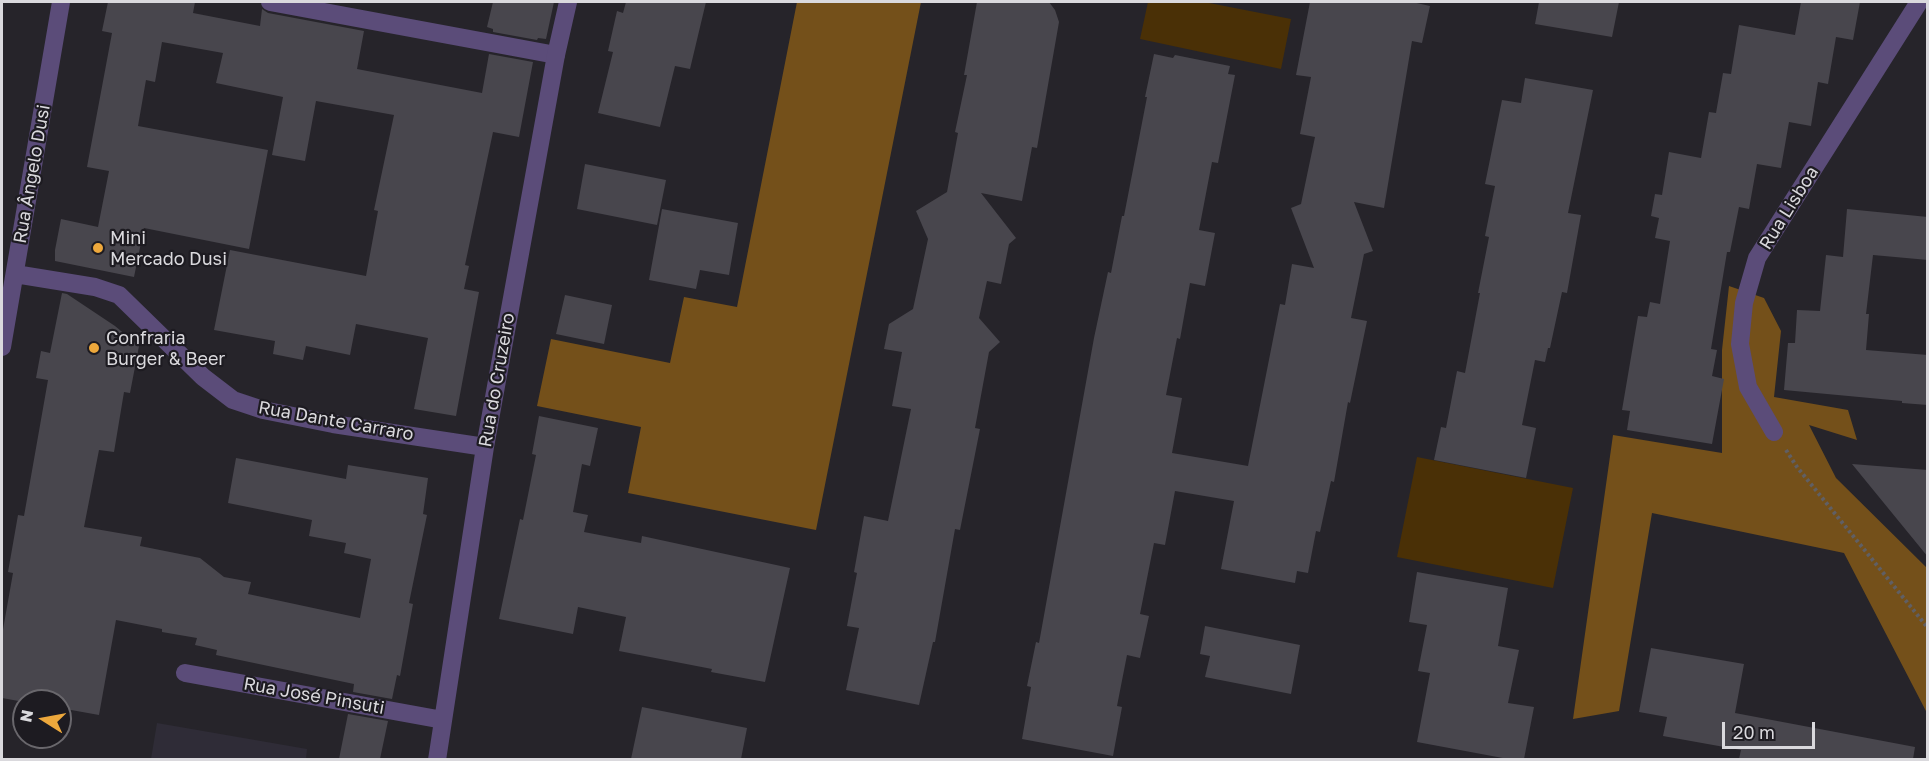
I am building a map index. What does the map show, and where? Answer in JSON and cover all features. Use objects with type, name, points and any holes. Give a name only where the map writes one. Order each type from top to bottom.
[{"type":"street","name":"Rua Ângelo Dusi","points":[[2,341],[61,2]]},
{"type":"street","points":[[270,2],[556,55]]},
{"type":"street","name":"Rua do Cruzeiro","points":[[437,759],[485,447],[556,55],[568,2]]},
{"type":"street","name":"Rua Lisboa","points":[[1774,432],[1748,387],[1740,344],[1744,303],[1757,258],[1919,2]]},
{"type":"street","name":"Rua Dante Carraro","points":[[15,274],[95,287],[118,295],[203,377],[233,400],[263,410],[333,424],[485,447]]},
{"type":"street","name":"Rua José Pinsuti","points":[[185,673],[443,720]]},
{"type":"path","points":[[1774,432],[1797,467],[1928,628]]},
{"type":"shaded area","points":[[797,2],[921,2],[816,530],[628,493],[641,427],[537,406],[551,339],[670,363],[684,297],[737,307]]},
{"type":"shaded area","points":[[1148,2],[1204,2],[1291,19],[1281,69],[1140,39]]},
{"type":"shaded area","points":[[1729,286],[1764,298],[1781,331],[1774,397],[1848,410],[1857,440],[1809,425],[1836,478],[1927,568],[1927,713],[1844,553],[1652,513],[1619,711],[1573,719],[1613,435],[1722,453],[1722,350]]},
{"type":"shaded area","points":[[1417,457],[1573,488],[1553,588],[1397,557]]},
{"type":"shaded area","points":[[157,723],[307,749],[306,759],[151,759]]},
{"type":"building","points":[[108,2],[195,2],[193,13],[260,26],[262,9],[268,13],[364,31],[357,69],[482,93],[489,54],[533,62],[519,137],[493,132],[465,265],[469,266],[464,289],[479,292],[456,416],[414,409],[428,338],[356,324],[350,355],[306,346],[303,360],[273,354],[275,341],[214,330],[230,250],[366,276],[378,211],[374,210],[394,115],[316,101],[305,161],[272,155],[283,97],[216,83],[223,53],[162,42],[155,82],[146,80],[138,126],[268,150],[249,249],[144,228],[134,277],[55,261],[61,219],[98,227],[109,171],[87,167],[112,33],[102,31]]},
{"type":"building","points":[[493,2],[554,2],[546,39],[538,38],[537,40],[493,32],[493,29],[487,27]]},
{"type":"building","points":[[626,2],[706,2],[690,69],[675,66],[660,127],[598,113],[613,52],[608,51],[617,11],[623,13]]},
{"type":"building","points":[[977,2],[1049,2],[1059,22],[1037,148],[1032,147],[1022,201],[981,193],[1016,238],[1009,244],[1001,284],[987,281],[979,318],[1000,342],[989,352],[975,428],[980,429],[960,530],[955,529],[935,642],[933,642],[919,705],[846,690],[859,628],[847,626],[864,516],[888,521],[911,409],[892,406],[902,352],[884,349],[889,324],[913,309],[928,239],[916,211],[947,192]]},
{"type":"building","points":[[1310,2],[1412,2],[1430,6],[1422,43],[1412,41],[1384,208],[1354,202],[1373,251],[1364,254],[1351,318],[1367,321],[1350,403],[1348,402],[1334,482],[1331,481],[1320,532],[1316,531],[1308,573],[1297,571],[1295,583],[1221,569],[1234,501],[1175,491],[1165,545],[1154,543],[1140,614],[1149,616],[1140,658],[1127,655],[1117,706],[1122,707],[1113,756],[1022,739],[1031,687],[1027,686],[1036,642],[1039,643],[1094,338],[1108,272],[1111,273],[1122,216],[1124,216],[1154,54],[1173,58],[1175,55],[1230,66],[1228,74],[1235,75],[1218,163],[1212,162],[1199,230],[1215,233],[1205,286],[1190,283],[1180,339],[1177,338],[1166,395],[1182,398],[1172,453],[1248,466],[1280,304],[1285,305],[1292,264],[1314,268],[1291,208],[1301,204],[1315,137],[1300,134],[1311,77],[1296,75]]},
{"type":"building","points":[[1539,2],[1619,2],[1612,37],[1535,24]]},
{"type":"building","points":[[1801,2],[1860,2],[1853,40],[1836,37],[1828,84],[1818,82],[1811,126],[1789,122],[1781,168],[1757,164],[1749,209],[1739,207],[1730,252],[1727,252],[1711,349],[1717,350],[1712,376],[1724,379],[1712,444],[1627,430],[1630,411],[1622,410],[1638,316],[1647,317],[1650,302],[1660,304],[1670,241],[1655,238],[1659,218],[1651,216],[1655,194],[1662,195],[1669,152],[1701,158],[1709,112],[1716,113],[1723,73],[1731,74],[1739,25],[1795,35]]},
{"type":"building","points":[[1525,78],[1593,90],[1568,213],[1581,215],[1567,293],[1562,292],[1545,362],[1535,360],[1522,425],[1536,428],[1526,478],[1434,460],[1441,427],[1446,428],[1457,371],[1465,373],[1489,237],[1485,236],[1495,186],[1485,184],[1502,100],[1521,103]]},
{"type":"building","points":[[585,164],[666,180],[657,225],[577,209]]},
{"type":"building","points":[[662,209],[738,223],[729,275],[700,270],[696,289],[649,280]]},
{"type":"building","points":[[1847,209],[1928,217],[1928,260],[1873,255],[1866,314],[1869,314],[1866,350],[1928,355],[1928,405],[1784,390],[1788,343],[1795,343],[1797,310],[1820,311],[1826,255],[1843,257]]},
{"type":"building","points":[[62,293],[115,326],[139,346],[130,393],[124,392],[114,452],[99,450],[84,527],[142,537],[140,546],[200,558],[224,577],[251,582],[248,594],[360,618],[371,559],[344,553],[346,543],[309,536],[312,520],[228,503],[236,458],[346,479],[348,465],[428,478],[423,514],[427,515],[409,603],[413,604],[400,676],[397,675],[392,699],[353,692],[354,684],[216,655],[217,650],[195,645],[197,638],[116,620],[99,715],[72,710],[72,689],[12,689],[12,700],[2,698],[2,635],[13,573],[8,572],[18,515],[24,516],[48,380],[36,378],[41,351],[50,353]]},
{"type":"building","points":[[565,295],[612,305],[604,344],[556,334]]},
{"type":"building","points":[[539,416],[598,428],[590,466],[582,464],[573,512],[588,515],[584,532],[641,543],[642,536],[790,568],[765,682],[619,651],[626,617],[578,607],[573,634],[499,619],[536,455],[532,454]]},
{"type":"building","points":[[1852,464],[1928,470],[1928,557]]},
{"type":"building","points":[[1417,572],[1508,588],[1498,646],[1519,650],[1508,703],[1534,707],[1524,759],[1508,759],[1417,742],[1430,673],[1418,671],[1427,625],[1409,622]]},
{"type":"building","points":[[1205,626],[1300,645],[1291,694],[1205,677],[1210,656],[1200,654]]},
{"type":"building","points":[[1651,648],[1744,664],[1735,713],[1915,747],[1913,759],[1739,759],[1741,750],[1663,736],[1667,717],[1639,712]]},
{"type":"building","points":[[642,707],[747,728],[741,759],[631,759]]},
{"type":"building","points":[[348,714],[388,721],[380,759],[339,759]]},
{"type":"place","name":"Mini Mercado Dusi","points":[[98,248]]},
{"type":"place","name":"Confraria Burger & Beer","points":[[94,348]]}]
